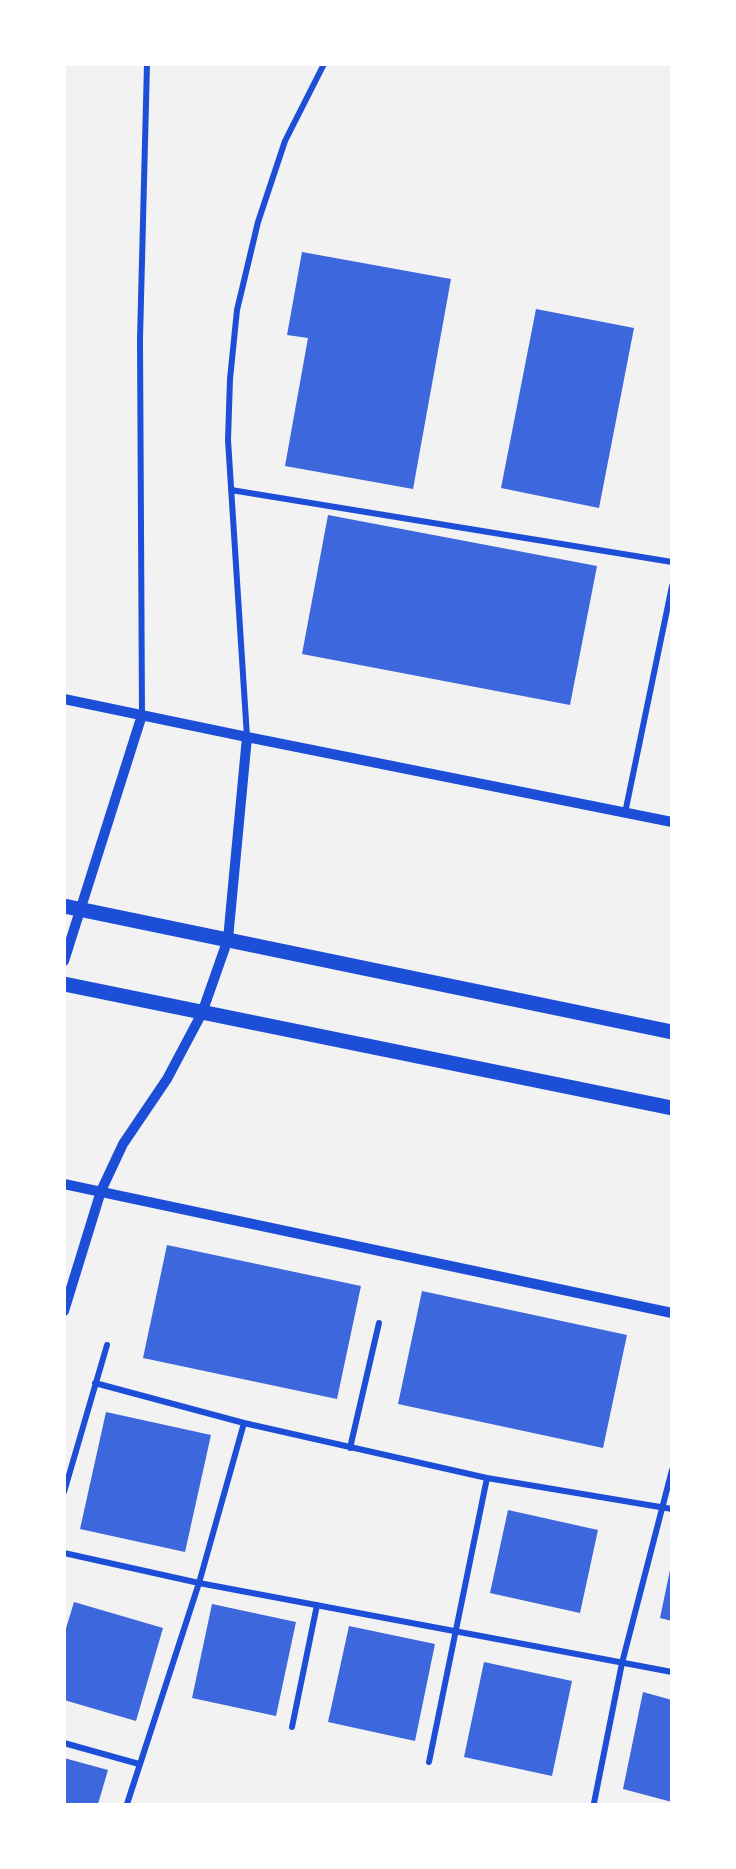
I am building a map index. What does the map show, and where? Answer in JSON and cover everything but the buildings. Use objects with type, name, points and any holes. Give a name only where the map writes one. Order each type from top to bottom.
[{"type":"main road","points":[[64,906],[672,1032]]},
{"type":"main road","points":[[64,984],[672,1108]]},
{"type":"street","points":[[64,961],[142,715],[140,339],[147,64]]},
{"type":"street","points":[[64,1311],[101,1191],[123,1144],[167,1080],[202,1013],[228,939],[247,738],[228,440],[230,380],[237,310],[258,222],[285,141],[324,64]]},
{"type":"street","points":[[231,489],[672,562]]},
{"type":"street","points":[[626,813],[672,586]]},
{"type":"street","points":[[64,699],[247,738],[672,822]]},
{"type":"street","points":[[64,1184],[672,1313]]},
{"type":"street","points":[[350,1448],[379,1323]]},
{"type":"street","points":[[64,1492],[107,1345]]},
{"type":"street","points":[[95,1383],[244,1423],[487,1478],[672,1509]]},
{"type":"street","points":[[127,1804],[199,1583],[244,1423]]},
{"type":"street","points":[[594,1803],[622,1663],[672,1470]]},
{"type":"street","points":[[429,1761],[487,1478]]},
{"type":"street","points":[[64,1553],[199,1583],[672,1672]]},
{"type":"street","points":[[292,1726],[317,1605]]},
{"type":"street","points":[[64,1743],[139,1764]]}]
